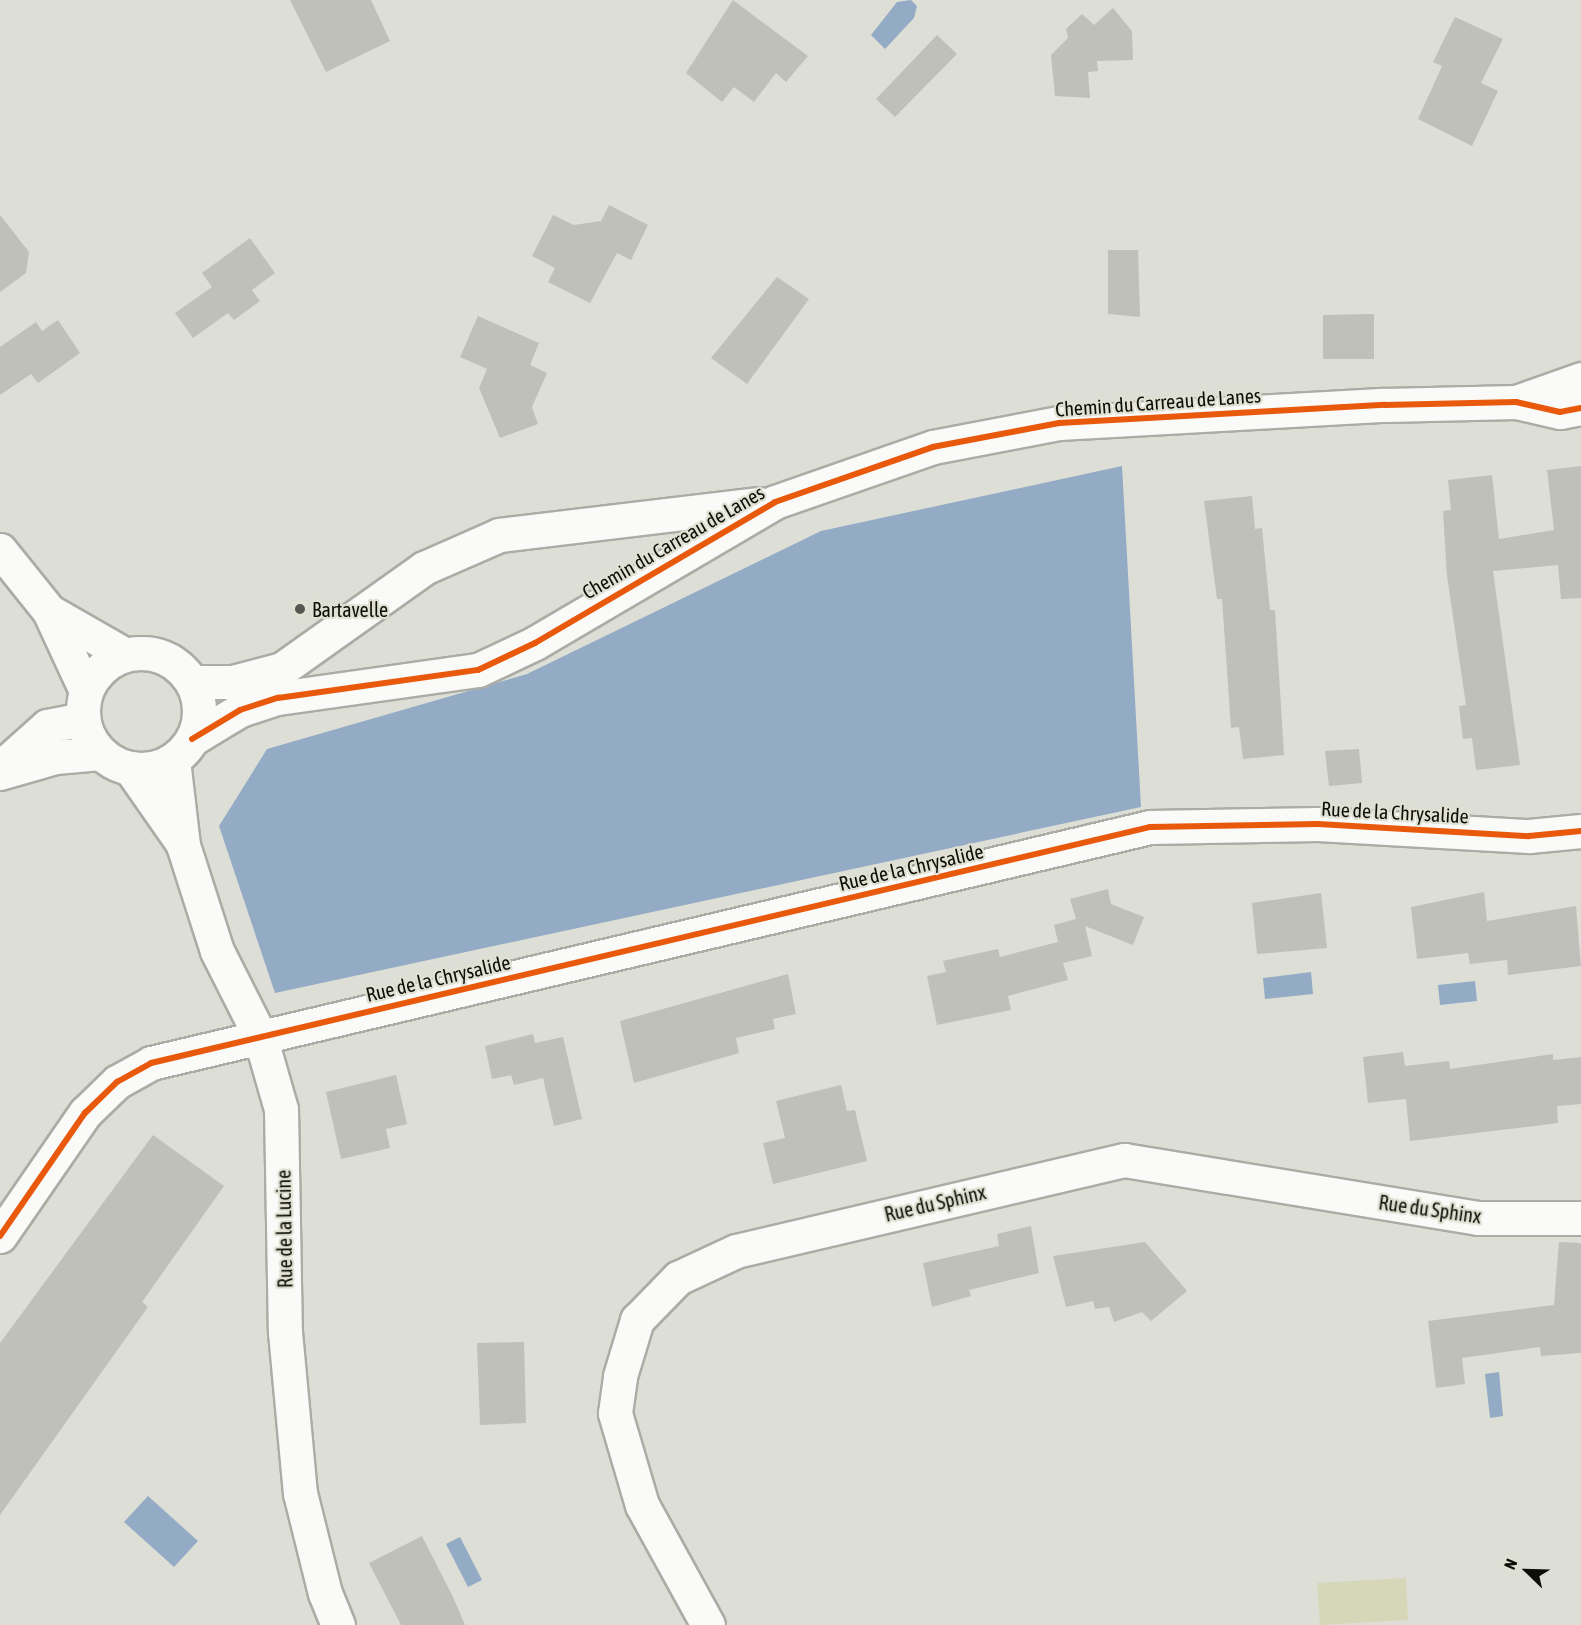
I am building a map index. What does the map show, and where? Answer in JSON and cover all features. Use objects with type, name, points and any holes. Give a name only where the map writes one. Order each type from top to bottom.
[{"type":"street","name":"Chemin du Carreau de Lanes","points":[[1516,402],[1581,379]]},
{"type":"street","name":"Chemin du Carreau de Lanes","points":[[183,750],[240,710],[278,698],[478,670],[776,502],[933,447],[1059,423],[1516,402],[1560,412],[1581,408]]},
{"type":"street","name":"Chemin du Carreau de Lanes","points":[[193,682],[233,682],[282,669],[424,568],[499,535],[776,502]]},
{"type":"street","points":[[0,550],[49,611],[101,753]]},
{"type":"street","points":[[49,611],[124,654]]},
{"type":"street","points":[[0,768],[47,726],[85,705],[107,663],[124,654],[151,652],[167,658],[193,682],[199,721],[183,750],[130,768],[101,753],[55,757],[0,773]]},
{"type":"street","name":"Rue de la Lucine","points":[[183,750],[183,845]]},
{"type":"street","name":"Rue de la Lucine","points":[[130,768],[183,845],[218,951],[260,1036],[281,1109],[285,1332],[300,1493],[338,1625]]},
{"type":"street","name":"Rue de la Chrysalide","points":[[0,1236],[85,1113],[117,1082],[151,1064],[260,1036],[1150,827],[1318,824],[1529,836],[1581,831]]},
{"type":"street","name":"Rue du Sphinx","points":[[708,1625],[642,1504],[615,1413],[638,1320],[678,1278],[736,1251],[1124,1160],[1478,1218],[1581,1218]]},
{"type":"green space","points":[[1406,1578],[1408,1620],[1320,1625],[1317,1583]]},
{"type":"water","points":[[911,0],[917,6],[914,18],[885,49],[871,35],[897,2]]},
{"type":"water","points":[[1122,466],[1141,807],[275,993],[219,826],[267,749],[527,674],[821,531]]},
{"type":"water","points":[[1311,972],[1313,994],[1265,999],[1263,978]]},
{"type":"water","points":[[1475,981],[1477,1001],[1440,1005],[1438,985]]},
{"type":"water","points":[[1499,1372],[1503,1416],[1490,1418],[1485,1374]]},
{"type":"water","points":[[148,1496],[198,1541],[174,1567],[124,1522]]},
{"type":"water","points":[[460,1537],[482,1580],[468,1587],[446,1544]]},
{"type":"building","points":[[290,0],[371,0],[390,41],[326,72]]},
{"type":"building","points":[[733,0],[808,56],[786,82],[776,73],[754,102],[734,87],[722,102],[686,73]]},
{"type":"building","points":[[1113,8],[1132,31],[1133,60],[1097,61],[1098,71],[1088,72],[1090,98],[1055,96],[1051,55],[1068,38],[1066,29],[1082,14],[1094,25]]},
{"type":"building","points":[[1455,17],[1503,39],[1481,83],[1498,91],[1472,146],[1418,119],[1442,66],[1433,62]]},
{"type":"building","points":[[937,35],[957,54],[895,117],[876,99]]},
{"type":"building","points":[[609,205],[648,225],[631,260],[617,253],[590,303],[548,282],[555,268],[532,256],[553,215],[574,225],[601,221]]},
{"type":"building","points":[[0,215],[29,252],[26,273],[0,292]]},
{"type":"building","points":[[250,238],[275,273],[252,290],[260,301],[234,320],[228,313],[193,338],[175,313],[212,287],[202,273]]},
{"type":"building","points":[[1108,250],[1138,250],[1140,317],[1108,314]]},
{"type":"building","points":[[777,277],[809,299],[747,384],[711,358]]},
{"type":"building","points":[[1374,314],[1374,359],[1323,359],[1323,315]]},
{"type":"building","points":[[478,316],[539,343],[530,365],[547,373],[532,407],[538,424],[500,438],[479,388],[487,369],[460,357]]},
{"type":"building","points":[[58,320],[80,353],[38,383],[31,374],[0,395],[0,347],[36,322],[42,331]]},
{"type":"building","points":[[1581,466],[1581,598],[1561,599],[1558,565],[1493,571],[1520,765],[1476,770],[1472,738],[1463,739],[1459,706],[1466,705],[1447,576],[1443,511],[1451,510],[1448,480],[1492,475],[1499,539],[1554,530],[1547,470]]},
{"type":"building","points":[[1252,496],[1255,529],[1262,528],[1270,610],[1275,610],[1284,755],[1243,759],[1239,727],[1231,728],[1222,599],[1217,599],[1204,501]]},
{"type":"building","points":[[1359,749],[1362,783],[1329,786],[1325,751]]},
{"type":"building","points":[[1108,889],[1111,904],[1144,917],[1133,945],[1085,926],[1092,956],[1063,963],[1068,980],[1008,996],[1011,1010],[937,1025],[927,976],[946,972],[943,961],[998,949],[1000,957],[1058,942],[1054,925],[1076,919],[1070,899]]},
{"type":"building","points":[[1484,892],[1487,921],[1576,906],[1581,966],[1508,975],[1507,960],[1470,964],[1468,953],[1417,959],[1411,907]]},
{"type":"building","points":[[1321,893],[1327,948],[1257,954],[1252,903]]},
{"type":"building","points":[[788,974],[796,1014],[773,1019],[775,1029],[736,1038],[739,1053],[634,1083],[620,1021]]},
{"type":"building","points":[[533,1034],[535,1043],[563,1037],[582,1119],[554,1126],[543,1078],[514,1085],[511,1075],[492,1079],[485,1046]]},
{"type":"building","points":[[1403,1052],[1405,1066],[1449,1061],[1450,1069],[1553,1054],[1553,1060],[1581,1057],[1581,1104],[1557,1106],[1558,1123],[1410,1141],[1406,1099],[1368,1103],[1363,1057]]},
{"type":"building","points":[[396,1075],[407,1124],[386,1129],[390,1148],[341,1159],[326,1092]]},
{"type":"building","points":[[841,1085],[847,1111],[855,1110],[867,1161],[773,1184],[763,1143],[785,1138],[776,1101]]},
{"type":"building","points":[[153,1135],[224,1186],[142,1302],[148,1307],[0,1515],[0,1343]]},
{"type":"building","points":[[1031,1226],[1039,1273],[969,1290],[971,1296],[932,1307],[923,1263],[999,1246],[997,1234]]},
{"type":"building","points":[[1145,1242],[1187,1291],[1151,1321],[1142,1312],[1114,1322],[1109,1307],[1095,1309],[1093,1301],[1066,1307],[1053,1256]]},
{"type":"building","points":[[1559,1242],[1581,1243],[1581,1353],[1541,1356],[1540,1347],[1462,1358],[1465,1384],[1436,1388],[1428,1321],[1554,1305]]},
{"type":"building","points":[[524,1342],[526,1423],[480,1425],[477,1343]]},
{"type":"building","points":[[422,1536],[465,1625],[401,1625],[369,1563]]},
{"type":"cycle path","points":[[192,739],[240,710],[278,698],[478,670],[535,643],[775,502],[933,447],[1059,423],[1385,405],[1516,402],[1560,412],[1581,408]]},
{"type":"cycle path","points":[[0,1236],[85,1113],[117,1082],[151,1063],[1150,827],[1318,824],[1529,836],[1581,831]]},
{"type":"place","name":"Bartavelle","points":[[300,609]]}]
